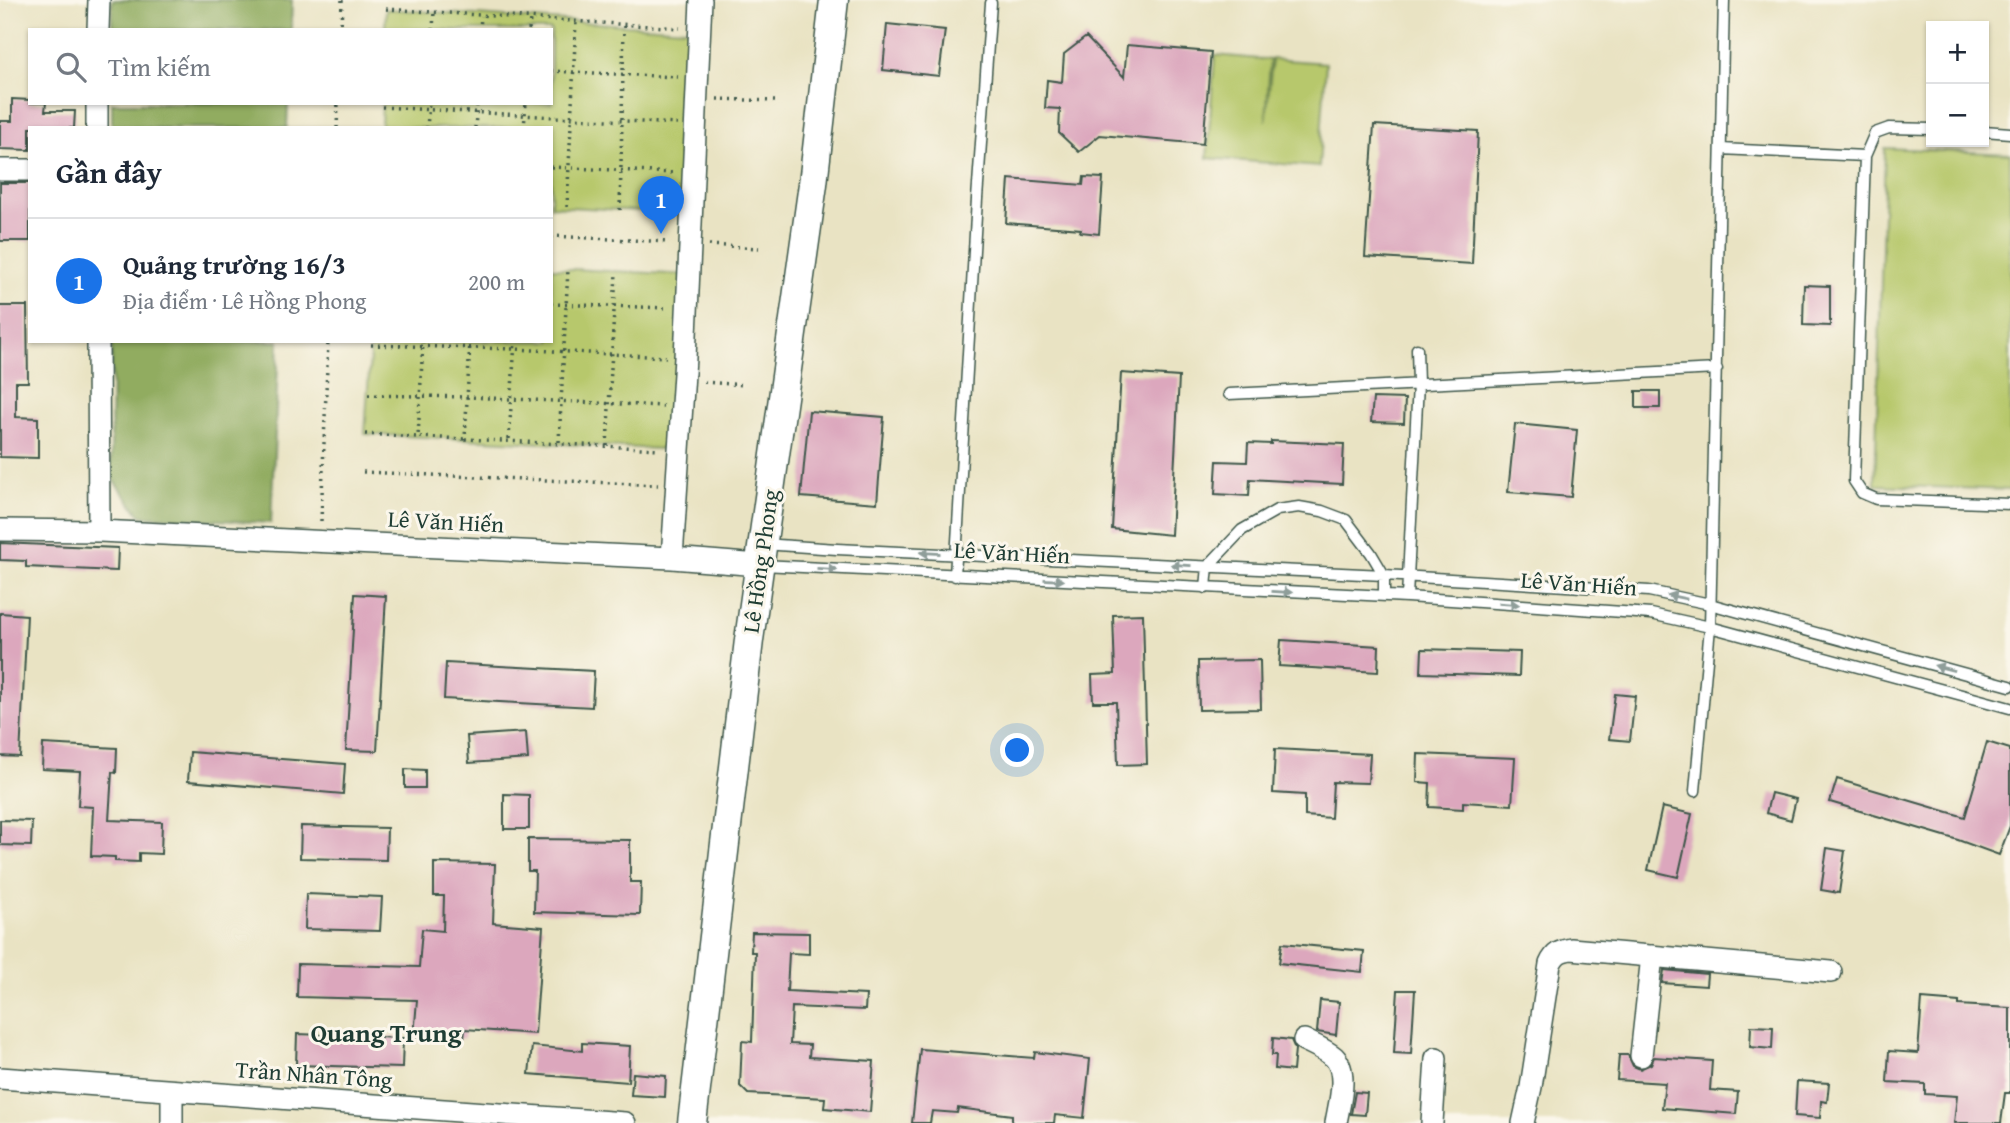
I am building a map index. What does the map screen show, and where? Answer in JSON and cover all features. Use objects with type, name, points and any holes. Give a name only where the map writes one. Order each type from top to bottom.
[{"type":"street","points":[[98,28],[99,0]]},
{"type":"street","points":[[672,558],[688,309],[701,0]]},
{"type":"street","name":"Lê Hồng Phong","points":[[692,1123],[760,554],[811,198],[834,0]]},
{"type":"street","points":[[97,105],[97,126]]},
{"type":"street","points":[[0,170],[28,170]]},
{"type":"street","points":[[98,343],[99,531]]},
{"type":"street","name":"Lê Văn Hiến","points":[[0,530],[99,531],[672,558],[760,554]]},
{"type":"street","points":[[1523,1123],[1550,964],[1554,955],[1561,950],[1571,948],[1831,972]]},
{"type":"street","points":[[1642,1056],[1652,956]]},
{"type":"street","points":[[1304,1040],[1332,1055],[1341,1065],[1342,1082],[1336,1123]]},
{"type":"street","points":[[1432,1123],[1436,1058]]},
{"type":"street","name":"Trần Nhân Tông","points":[[0,1078],[484,1118],[625,1123]]},
{"type":"street","points":[[172,1091],[172,1123]]},
{"type":"lane","points":[[1695,791],[1710,627],[1724,0]]},
{"type":"lane","points":[[955,576],[991,3]]},
{"type":"lane","points":[[1926,129],[1889,128],[1875,134],[1866,156],[1854,481],[1862,493],[1876,499],[2010,504]]},
{"type":"lane","points":[[1989,131],[2010,132]]},
{"type":"lane","points":[[1721,149],[1866,156]]},
{"type":"lane","points":[[1407,597],[1418,384],[1417,349]]},
{"type":"lane","points":[[1229,394],[1717,369]]},
{"type":"lane","points":[[1206,588],[1208,566],[1242,530],[1277,510],[1299,507],[1322,511],[1346,520],[1384,575],[1384,596]]},
{"type":"lane","name":"Lê Văn Hiến","points":[[760,554],[956,555],[1408,576],[1649,591],[1710,604],[2010,686]]},
{"type":"lane","name":"Lê Văn Hiến","points":[[760,554],[955,576],[1407,597],[1651,614],[1710,627],[2010,708]]},
{"type":"path","points":[[341,28],[342,0]]},
{"type":"path","points":[[386,9],[700,30]]},
{"type":"path","points":[[433,28],[434,12]]},
{"type":"path","points":[[481,16],[481,28]]},
{"type":"path","points":[[529,28],[530,19]]},
{"type":"path","points":[[567,207],[576,22]]},
{"type":"path","points":[[620,210],[624,25]]},
{"type":"path","points":[[553,71],[625,74],[776,101]]},
{"type":"path","points":[[337,126],[338,105]]},
{"type":"path","points":[[427,126],[429,105]]},
{"type":"path","points":[[475,126],[477,105]]},
{"type":"path","points":[[524,126],[526,105]]},
{"type":"path","points":[[382,107],[696,125]]},
{"type":"path","points":[[553,167],[694,174]]},
{"type":"path","points":[[553,236],[759,247]]},
{"type":"path","points":[[559,442],[568,269]]},
{"type":"path","points":[[607,446],[616,272]]},
{"type":"path","points":[[553,303],[688,309]]},
{"type":"path","points":[[321,541],[328,343]]},
{"type":"path","points":[[465,439],[470,343]]},
{"type":"path","points":[[509,439],[515,343]]},
{"type":"path","points":[[371,345],[423,344],[685,358]]},
{"type":"path","points":[[418,437],[423,344]]},
{"type":"path","points":[[684,380],[744,385]]},
{"type":"path","points":[[368,395],[561,400],[682,407]]},
{"type":"path","points":[[365,434],[509,439],[680,450]]},
{"type":"path","points":[[363,472],[677,485]]},
{"type":"green space","points":[[112,0],[292,0],[291,28],[112,28]]},
{"type":"green space","points":[[386,9],[700,30],[692,214],[553,206],[553,126],[381,126],[382,105],[553,105],[553,28],[385,28]]},
{"type":"green space","points":[[1215,55],[1270,60],[1266,121],[1272,59],[1326,63],[1319,167],[1207,158]]},
{"type":"green space","points":[[112,105],[288,105],[287,126],[112,126]]},
{"type":"green space","points":[[1885,148],[2010,154],[2010,490],[1875,485]]},
{"type":"green space","points":[[553,268],[689,275],[679,450],[365,434],[371,343],[553,343]]},
{"type":"green space","points":[[112,343],[279,343],[271,523],[141,516],[111,477]]},
{"type":"building","points":[[887,24],[945,30],[939,76],[883,70]]},
{"type":"building","points":[[1086,37],[1124,77],[1127,45],[1211,52],[1203,144],[1100,135],[1079,152],[1059,133],[1060,109],[1045,108],[1047,80],[1062,82],[1064,54]]},
{"type":"building","points":[[12,99],[28,100],[28,105],[46,105],[45,111],[75,111],[74,126],[28,126],[28,150],[0,149],[0,121],[12,121]]},
{"type":"building","points":[[1374,125],[1478,131],[1472,264],[1365,257]]},
{"type":"building","points":[[1084,177],[1103,178],[1099,234],[1080,232],[1081,229],[1006,223],[1009,179],[1083,185]]},
{"type":"building","points":[[0,183],[28,183],[28,241],[0,241]]},
{"type":"building","points":[[1804,285],[1830,286],[1830,326],[1803,325]]},
{"type":"building","points":[[0,306],[27,306],[28,382],[16,382],[16,417],[38,418],[38,458],[0,457]]},
{"type":"building","points":[[1121,373],[1179,377],[1171,535],[1112,529]]},
{"type":"building","points":[[1636,391],[1660,391],[1660,408],[1636,408]]},
{"type":"building","points":[[1373,398],[1405,399],[1404,423],[1371,422]]},
{"type":"building","points":[[809,411],[884,417],[877,503],[801,497]]},
{"type":"building","points":[[1515,424],[1577,430],[1571,497],[1508,492]]},
{"type":"building","points":[[1271,441],[1344,444],[1342,484],[1250,479],[1249,496],[1215,494],[1217,461],[1247,462],[1248,443],[1271,444]]},
{"type":"building","points":[[0,543],[118,548],[117,571],[26,567],[26,561],[0,560]]},
{"type":"building","points":[[355,594],[386,596],[377,751],[346,750]]},
{"type":"building","points":[[0,613],[27,615],[20,757],[0,756]]},
{"type":"building","points":[[1143,614],[1147,764],[1118,765],[1116,702],[1093,702],[1092,675],[1115,674],[1113,615]]},
{"type":"building","points":[[1281,640],[1379,646],[1378,672],[1279,666]]},
{"type":"building","points":[[1422,649],[1520,652],[1519,676],[1421,673]]},
{"type":"building","points":[[1260,660],[1261,709],[1199,710],[1198,661]]},
{"type":"building","points":[[446,663],[594,671],[592,707],[444,699]]},
{"type":"building","points":[[1615,694],[1635,696],[1630,741],[1609,739]]},
{"type":"building","points":[[526,732],[528,759],[469,763],[467,736]]},
{"type":"building","points":[[1987,742],[2010,749],[2010,826],[1999,855],[1830,802],[1837,779],[1965,817]]},
{"type":"building","points":[[43,744],[117,748],[116,773],[112,772],[109,820],[162,822],[161,854],[139,853],[139,862],[91,856],[93,807],[78,806],[80,771],[42,769]]},
{"type":"building","points":[[1275,749],[1370,754],[1368,783],[1333,782],[1331,818],[1305,816],[1305,795],[1273,793]]},
{"type":"building","points":[[190,752],[345,764],[343,794],[188,781]]},
{"type":"building","points":[[1418,754],[1515,758],[1512,805],[1463,802],[1463,809],[1429,807],[1430,783],[1417,782]]},
{"type":"building","points":[[405,769],[425,770],[425,788],[405,788]]},
{"type":"building","points":[[1771,793],[1796,799],[1791,820],[1766,813]]},
{"type":"building","points":[[504,794],[529,795],[529,829],[504,829]]},
{"type":"building","points":[[1662,807],[1692,814],[1678,877],[1648,870]]},
{"type":"building","points":[[0,820],[32,821],[31,846],[0,845]]},
{"type":"building","points":[[301,826],[387,828],[386,860],[300,858]]},
{"type":"building","points":[[528,839],[630,840],[630,882],[641,882],[640,915],[534,912],[535,871],[528,871]]},
{"type":"building","points":[[1827,848],[1845,851],[1839,893],[1821,890]]},
{"type":"building","points":[[434,863],[495,864],[493,923],[543,927],[535,1034],[465,1029],[464,1039],[414,1036],[417,1000],[297,997],[298,964],[419,967],[422,929],[443,931],[444,896],[434,896]]},
{"type":"building","points":[[306,894],[382,897],[380,931],[305,929]]},
{"type":"building","points":[[752,932],[809,933],[809,954],[789,953],[787,991],[866,995],[865,1010],[792,1007],[790,1044],[810,1045],[809,1057],[874,1061],[870,1112],[824,1108],[825,1098],[748,1094],[740,1086],[742,1041],[752,1042],[755,952],[751,952]]},
{"type":"building","points":[[1282,943],[1364,951],[1362,972],[1279,963]]},
{"type":"building","points":[[1664,970],[1707,974],[1706,986],[1662,983]]},
{"type":"building","points":[[1398,990],[1415,990],[1411,1054],[1394,1053]]},
{"type":"building","points":[[1922,999],[1959,1002],[1959,1005],[2010,1008],[2010,1093],[2005,1093],[2001,1123],[1954,1123],[1957,1096],[1925,1094],[1925,1084],[1887,1082],[1889,1051],[1918,1053]]},
{"type":"building","points":[[1320,1000],[1339,1002],[1336,1035],[1317,1032]]},
{"type":"building","points":[[1751,1026],[1773,1027],[1772,1049],[1750,1047]]},
{"type":"building","points":[[297,1034],[403,1038],[402,1068],[296,1065]]},
{"type":"building","points":[[1273,1038],[1291,1040],[1295,1049],[1293,1071],[1275,1069]]},
{"type":"building","points":[[582,1043],[630,1046],[628,1082],[529,1074],[532,1046],[582,1051]]},
{"type":"building","points":[[920,1049],[1034,1058],[1035,1052],[1090,1059],[1084,1118],[1055,1115],[1054,1123],[1012,1123],[1012,1115],[958,1108],[957,1113],[932,1111],[930,1123],[912,1123]]},
{"type":"building","points":[[1619,1055],[1628,1055],[1633,1066],[1640,1069],[1651,1064],[1654,1057],[1712,1061],[1710,1090],[1738,1092],[1736,1114],[1662,1108],[1665,1083],[1617,1080]]},
{"type":"building","points":[[633,1073],[666,1076],[665,1097],[631,1095]]},
{"type":"building","points":[[1797,1081],[1829,1083],[1827,1102],[1821,1101],[1820,1118],[1795,1116]]},
{"type":"building","points":[[1355,1092],[1367,1093],[1365,1115],[1351,1114]]},
{"type":"place","name":"Quảng trường 16/3","points":[[661,234]]},
{"type":"district","name":"Quang Trung","points":[[386,1032]]}]
